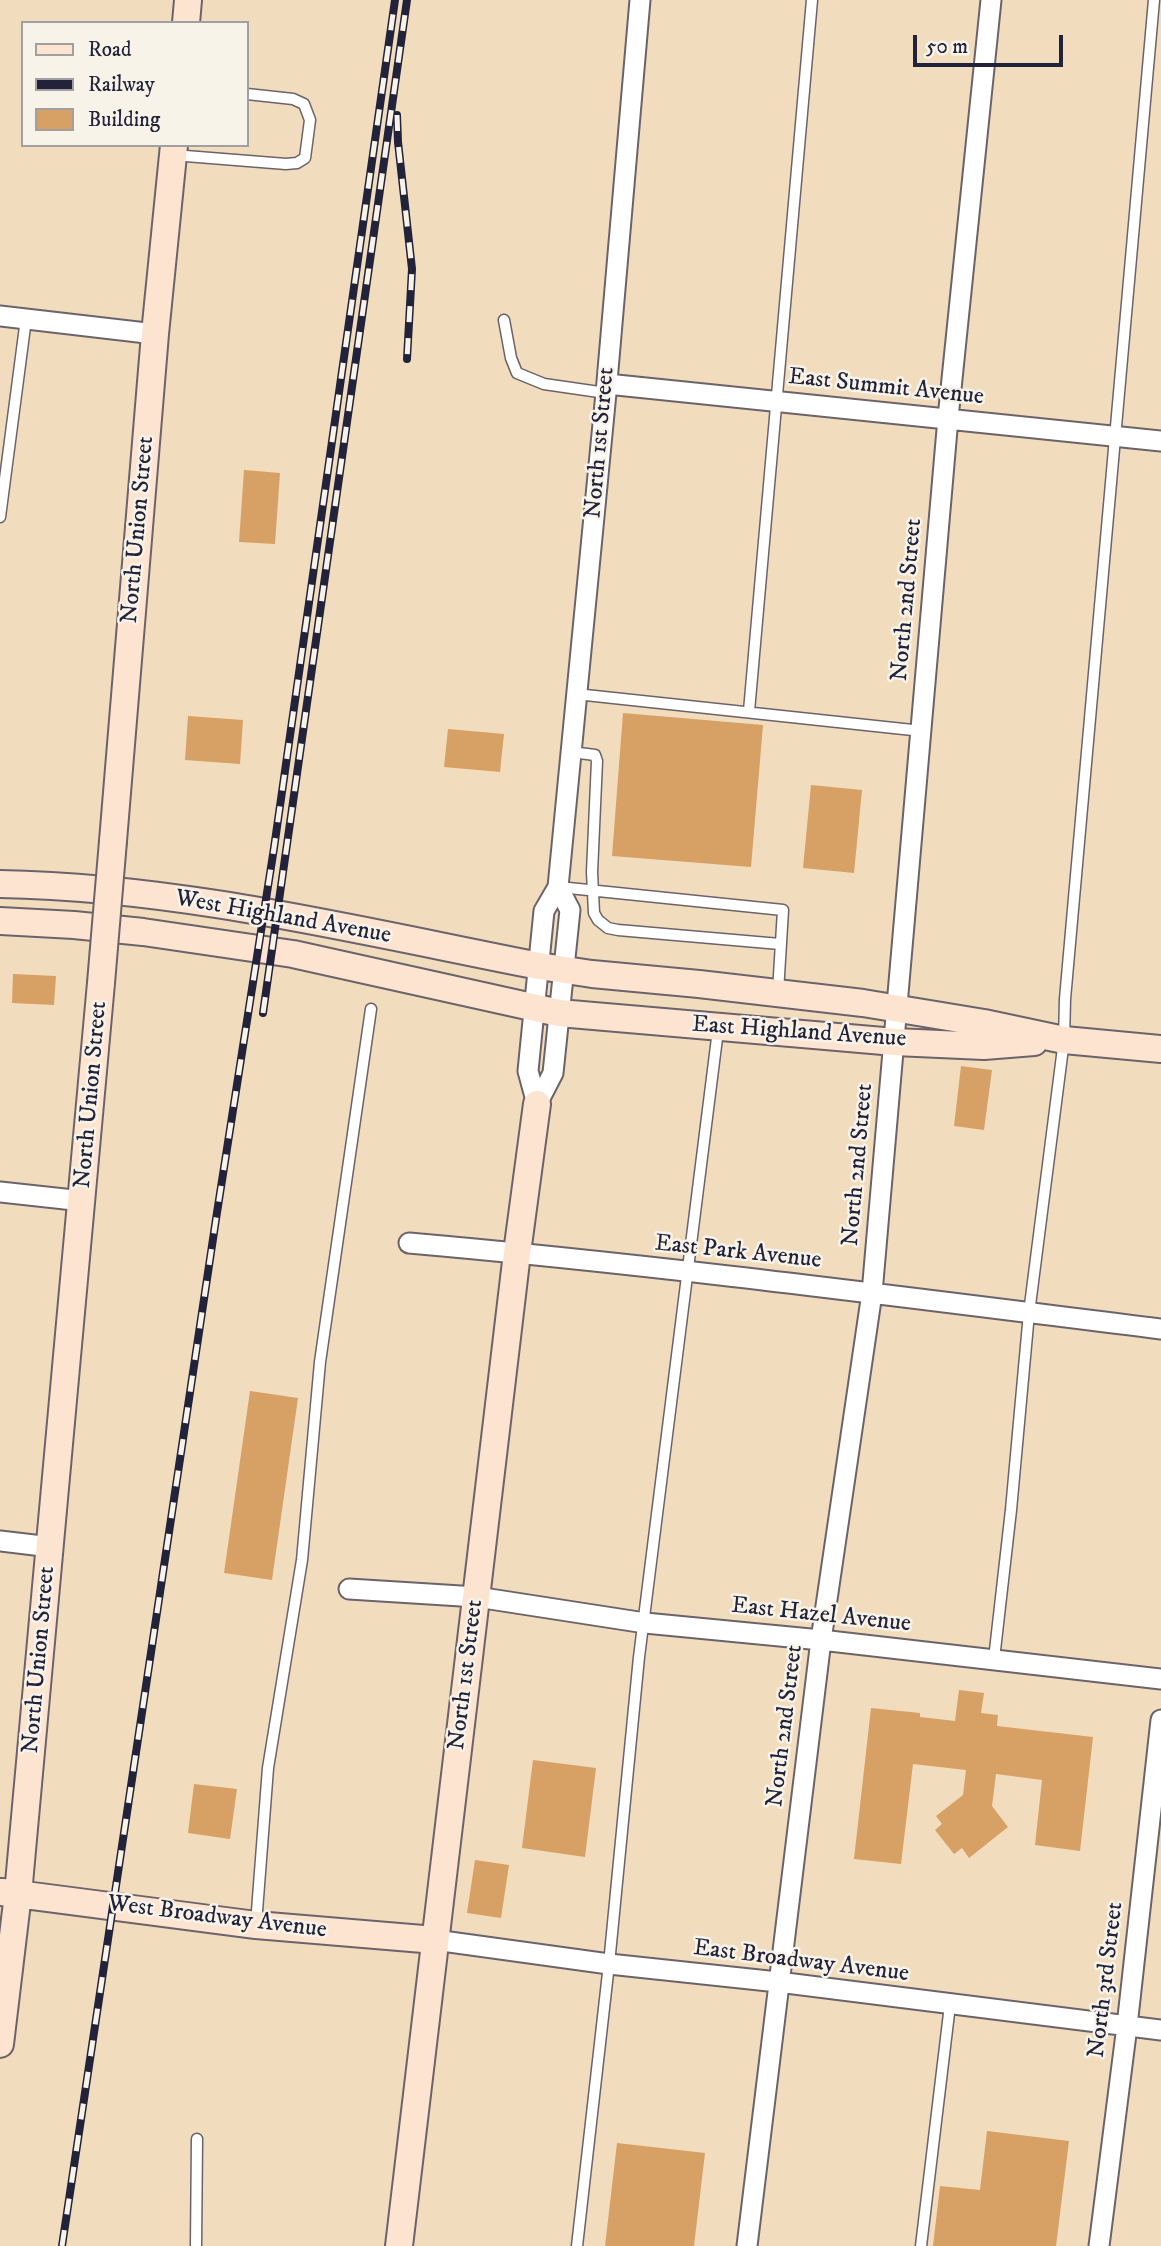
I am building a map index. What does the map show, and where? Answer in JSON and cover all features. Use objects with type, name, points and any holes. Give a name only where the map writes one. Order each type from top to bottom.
[{"type":"main road","points":[[186,21],[188,0]]},
{"type":"main road","name":"North Union Street","points":[[0,2044],[9,1893],[51,1547],[83,1201],[155,334],[173,150]]},
{"type":"main road","name":"West Highland Avenue","points":[[0,884],[85,887],[213,903],[551,968]]},
{"type":"main road","name":"West Highland Avenue","points":[[0,921],[143,932],[293,954],[547,1011]]},
{"type":"main road","name":"East Highland Avenue","points":[[551,968],[778,992],[898,1008],[1064,1040],[1161,1049]]},
{"type":"main road","name":"East Highland Avenue","points":[[547,1011],[895,1042],[984,1046],[1064,1040]]},
{"type":"main road","name":"North 1st Street","points":[[399,2246],[537,1104]]},
{"type":"main road","name":"West Broadway Avenue","points":[[9,1893],[256,1925],[435,1940]]},
{"type":"street","name":"North 1st Street","points":[[537,1104],[528,1070],[547,1011],[551,968],[570,910],[558,887],[640,0]]},
{"type":"street","name":"North 2nd Street","points":[[747,2246],[821,1640],[872,1293],[948,418],[991,0]]},
{"type":"street","points":[[0,316],[155,334]]},
{"type":"street","name":"East Summit Avenue","points":[[606,388],[776,401],[1161,442]]},
{"type":"street","points":[[0,1192],[83,1201]]},
{"type":"street","name":"East Park Avenue","points":[[409,1243],[872,1293],[1161,1329]]},
{"type":"street","points":[[0,1541],[51,1547]]},
{"type":"street","name":"East Hazel Avenue","points":[[349,1589],[477,1597],[645,1623],[1161,1679]]},
{"type":"street","name":"North 3rd Street","points":[[1099,2246],[1128,2026],[1161,1720]]},
{"type":"street","name":"East Broadway Avenue","points":[[435,1940],[609,1964],[778,1982],[1161,2030]]},
{"type":"lane","points":[[749,711],[813,0]]},
{"type":"lane","points":[[993,1659],[1030,1313],[1064,1040],[1065,999],[1154,0]]},
{"type":"lane","points":[[173,150],[286,164],[298,163],[305,158],[310,120],[304,104],[293,99],[248,94]]},
{"type":"lane","points":[[0,517],[26,319]]},
{"type":"lane","points":[[504,320],[511,358],[517,373],[544,384],[606,388]]},
{"type":"lane","points":[[576,694],[922,731]]},
{"type":"lane","points":[[571,752],[594,755],[597,761],[593,890],[594,913],[598,920],[608,928],[780,944]]},
{"type":"lane","points":[[558,887],[783,910],[778,992]]},
{"type":"lane","points":[[256,1925],[268,1768],[302,1560],[320,1362],[371,1009]]},
{"type":"lane","points":[[577,2246],[645,1623],[718,1028]]},
{"type":"lane","points":[[921,2246],[950,2005]]},
{"type":"lane","points":[[196,2246],[198,2139]]},
{"type":"building","points":[[244,470],[280,473],[275,544],[239,542]]},
{"type":"building","points":[[623,713],[763,725],[751,867],[612,856]]},
{"type":"building","points":[[188,716],[243,720],[240,764],[185,760]]},
{"type":"building","points":[[448,729],[504,734],[500,772],[444,767]]},
{"type":"building","points":[[811,785],[862,790],[854,873],[803,868]]},
{"type":"building","points":[[13,974],[56,976],[54,1005],[12,1003]]},
{"type":"building","points":[[961,1066],[992,1070],[984,1130],[954,1126]]},
{"type":"building","points":[[250,1391],[298,1398],[272,1580],[224,1573]]},
{"type":"building","points":[[959,1690],[984,1693],[981,1713],[998,1715],[997,1726],[1093,1737],[1080,1851],[1035,1845],[1042,1780],[996,1774],[992,1806],[1008,1827],[969,1858],[962,1848],[954,1854],[935,1830],[942,1824],[936,1816],[963,1795],[966,1770],[913,1764],[901,1864],[854,1859],[871,1708],[920,1713],[920,1717],[955,1721]]},
{"type":"building","points":[[533,1760],[596,1768],[585,1857],[522,1848]]},
{"type":"building","points":[[194,1784],[237,1789],[230,1839],[188,1833]]},
{"type":"building","points":[[475,1860],[509,1865],[501,1918],[467,1913]]},
{"type":"building","points":[[987,2131],[1069,2141],[1056,2246],[933,2246],[940,2186],[980,2190]]},
{"type":"building","points":[[617,2143],[705,2153],[694,2246],[605,2246]]},
{"type":"railway","points":[[62,2246],[274,848],[395,0]]},
{"type":"railway","points":[[263,1013],[407,0]]},
{"type":"railway","points":[[397,115],[412,269],[407,359]]}]
